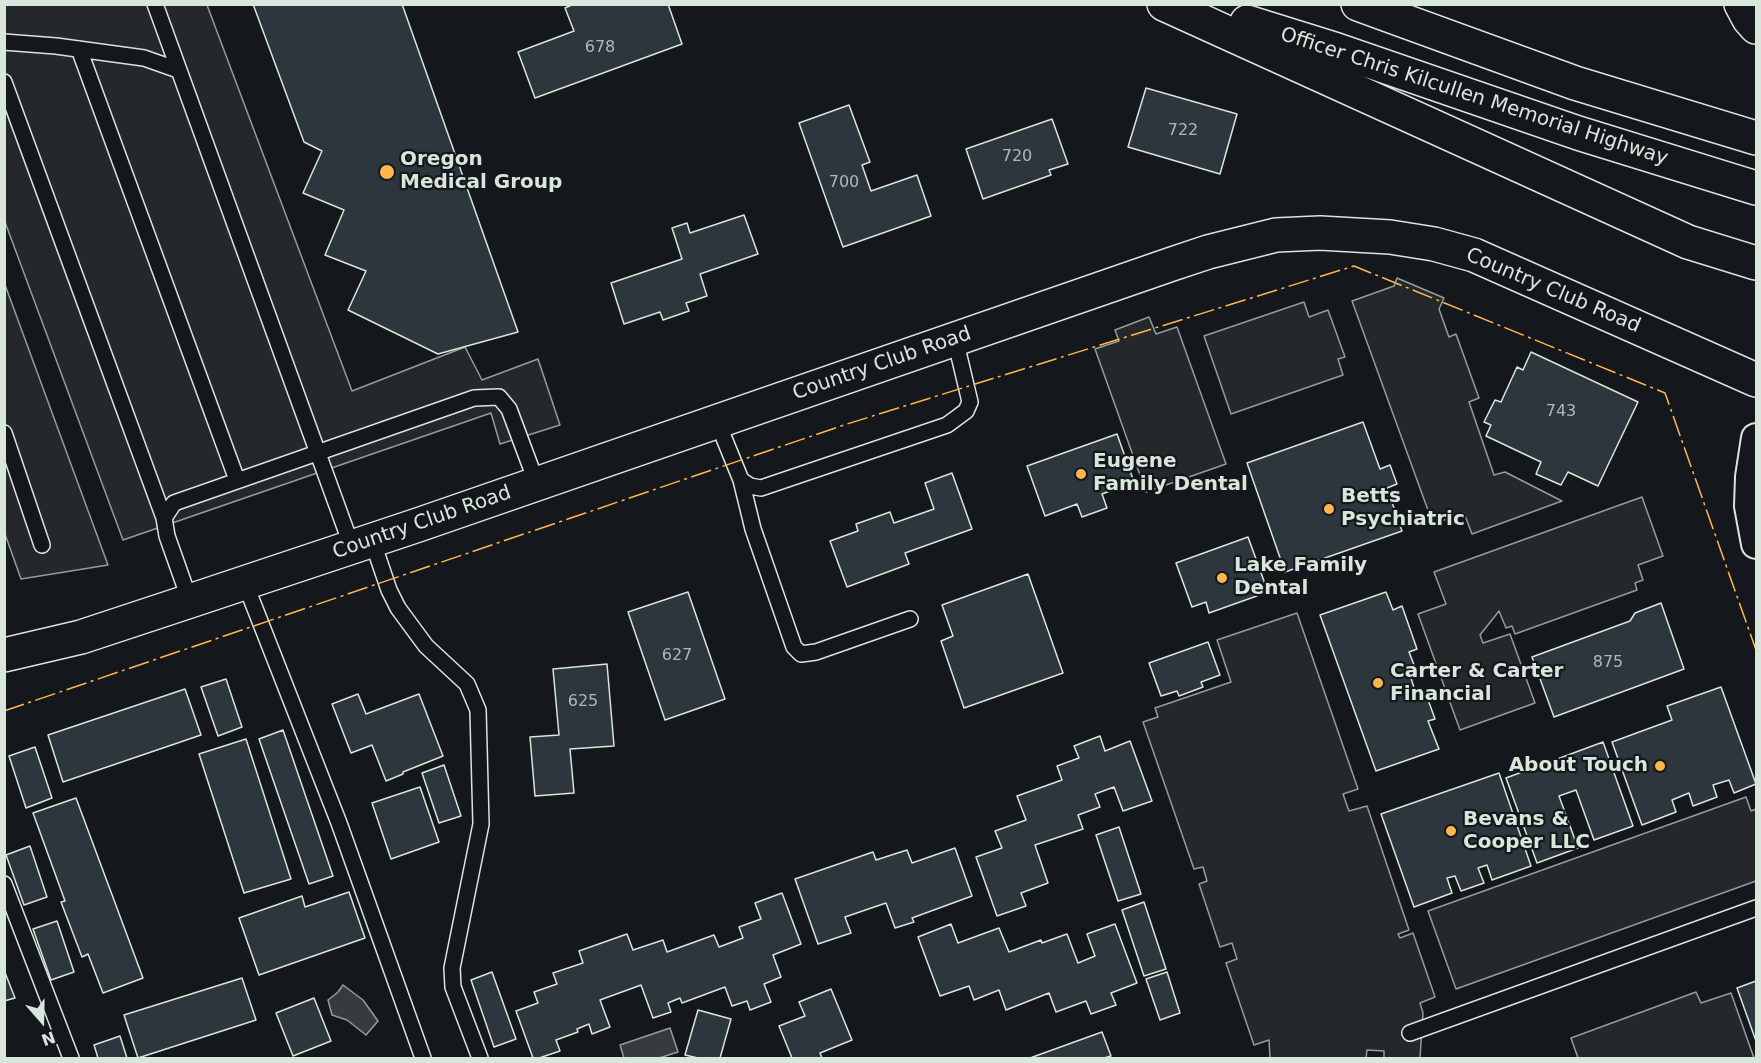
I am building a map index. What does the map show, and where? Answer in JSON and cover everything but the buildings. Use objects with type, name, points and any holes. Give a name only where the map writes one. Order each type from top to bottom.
[{"type":"main road","points":[[1164,4],[1688,242],[1756,263]]},
{"type":"main road","name":"Officer Chris Kilcullen Memorial Highway","points":[[1191,4],[1337,50],[1578,133],[1756,188]]},
{"type":"main road","points":[[1358,4],[1575,83],[1756,138]]},
{"type":"main road","points":[[1741,4],[1756,27]]},
{"type":"main road","name":"Country Club Road","points":[[4,655],[81,637],[362,544],[1208,252],[1296,233],[1353,233],[1434,244],[1474,255],[1756,380]]},
{"type":"street","points":[[1756,438],[1750,477],[1749,506],[1756,544]]},
{"type":"lane","points":[[154,4],[319,452],[362,544],[398,608],[426,646],[467,684],[478,711],[481,824],[452,968],[453,987],[480,1059]]},
{"type":"lane","points":[[4,42],[144,58],[178,70]]},
{"type":"lane","points":[[79,49],[237,480]]},
{"type":"lane","points":[[4,82],[164,518],[167,536],[190,601]]},
{"type":"lane","points":[[741,480],[750,486],[761,488],[947,424],[966,411],[970,402],[955,339]]},
{"type":"lane","points":[[164,518],[174,503],[474,398],[499,397],[509,409],[537,484]]},
{"type":"lane","points":[[717,421],[741,480],[753,529],[794,647],[801,654],[816,652],[910,620]]},
{"type":"lane","points":[[4,433],[42,546]]},
{"type":"lane","points":[[245,583],[339,823],[423,1059]]},
{"type":"lane","points":[[4,884],[71,1059]]},
{"type":"lane","points":[[1410,1033],[1756,908]]},
{"type":"shaded area","points":[[5,5],[207,5],[352,391],[465,347],[482,380],[538,359],[560,425],[500,444],[491,413],[123,540],[5,222]]},
{"type":"shaded area","points":[[1397,278],[1444,298],[1439,309],[1449,337],[1456,334],[1479,398],[1469,402],[1494,475],[1505,472],[1562,501],[1472,534],[1464,513],[1433,524],[1352,301],[1394,286]]},
{"type":"shaded area","points":[[4,282],[108,565],[21,579],[5,534]]},
{"type":"shaded area","points":[[1304,302],[1309,317],[1328,310],[1345,357],[1338,359],[1343,375],[1231,414],[1204,336]]},
{"type":"shaded area","points":[[1149,317],[1156,334],[1177,327],[1226,464],[1146,492],[1095,349],[1119,341],[1115,330]]},
{"type":"shaded area","points":[[1642,497],[1663,556],[1638,565],[1643,580],[1635,583],[1637,590],[1515,634],[1512,626],[1506,628],[1499,611],[1480,635],[1483,643],[1510,634],[1535,703],[1460,730],[1418,614],[1446,604],[1434,572]]},
{"type":"shaded area","points":[[1297,613],[1358,789],[1343,794],[1349,811],[1367,806],[1409,930],[1398,934],[1400,938],[1413,933],[1435,997],[1420,1003],[1423,1013],[1420,1058],[1384,1058],[1384,1051],[1367,1050],[1366,1058],[1270,1058],[1269,1040],[1254,1045],[1226,963],[1237,959],[1232,943],[1220,947],[1199,884],[1207,881],[1203,867],[1194,869],[1143,722],[1158,717],[1155,708],[1231,682],[1217,640]]},
{"type":"shaded area","points":[[1746,797],[1751,811],[1756,809],[1756,881],[1456,989],[1428,911]]},
{"type":"shaded area","points":[[343,985],[363,1000],[378,1021],[366,1035],[347,1020],[332,1015],[328,1000]]},
{"type":"shaded area","points":[[1696,992],[1701,1003],[1731,993],[1754,1058],[1578,1058],[1571,1038]]},
{"type":"shaded area","points":[[670,1028],[678,1052],[659,1058],[624,1058],[620,1045]]},
{"type":"power","points":[[4,711],[847,424],[1354,266],[1665,393],[1756,650]]},
{"type":"place","name":"Oregon Medical Group","points":[[387,172]]},
{"type":"place","name":"Eugene Family Dental","points":[[1081,474]]},
{"type":"place","name":"Betts Psychiatric","points":[[1329,509]]},
{"type":"place","name":"Lake Family Dental","points":[[1222,578]]},
{"type":"place","name":"Carter & Carter Financial","points":[[1378,683]]},
{"type":"place","name":"About Touch","points":[[1660,766]]},
{"type":"place","name":"Bevans & Cooper LLC","points":[[1451,831]]}]
